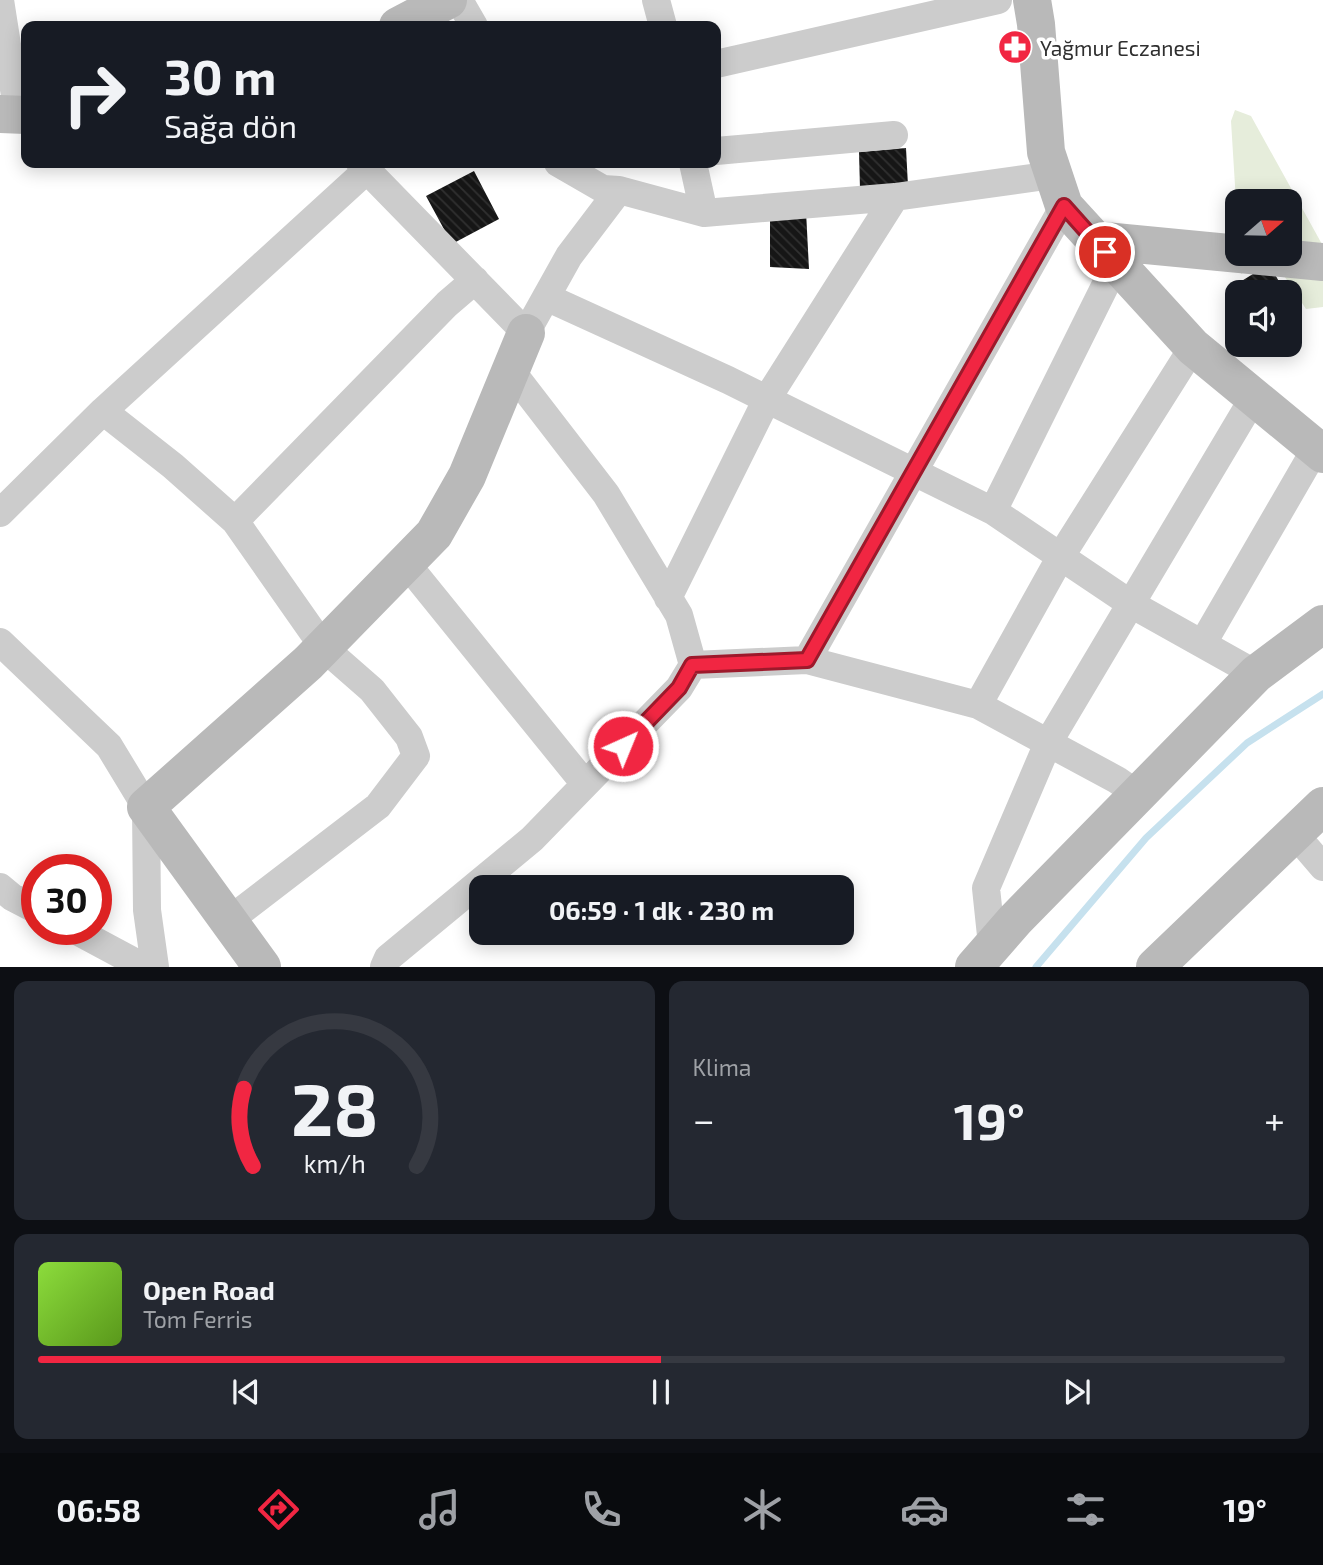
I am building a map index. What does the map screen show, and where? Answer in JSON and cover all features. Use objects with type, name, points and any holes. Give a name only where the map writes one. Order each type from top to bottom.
[{"type":"street","points":[[0,0],[15,115]]},
{"type":"street","points":[[408,21],[448,0]]},
{"type":"street","points":[[459,0],[471,21]]},
{"type":"street","points":[[656,0],[662,21]]},
{"type":"street","points":[[721,63],[998,0]]},
{"type":"street","points":[[1032,0],[1037,24],[1046,152],[1058,190],[1105,252],[1192,347],[1320,451],[1203,643]]},
{"type":"street","points":[[721,151],[894,135]]},
{"type":"street","points":[[0,513],[103,411],[362,168]]},
{"type":"street","points":[[366,168],[526,333]]},
{"type":"street","points":[[567,168],[603,189],[620,190],[704,213],[895,197],[1058,190]]},
{"type":"street","points":[[694,168],[704,213]]},
{"type":"street","points":[[155,967],[147,910],[146,807],[324,648],[434,534],[467,477],[526,333],[569,256],[620,190]]},
{"type":"street","points":[[807,660],[914,471],[1058,190]]},
{"type":"street","points":[[668,597],[767,399],[895,197]]},
{"type":"street","points":[[1105,252],[1323,262]]},
{"type":"street","points":[[993,511],[1105,252]]},
{"type":"street","points":[[235,521],[447,304],[475,281]]},
{"type":"street","points":[[546,297],[767,399],[993,511],[1131,604],[1256,674]]},
{"type":"street","points":[[978,705],[1061,556],[1192,347]]},
{"type":"street","points":[[384,967],[388,958],[532,839],[679,688],[692,665],[679,615],[606,494],[512,372]]},
{"type":"street","points":[[983,956],[986,888],[1048,743],[1254,397]]},
{"type":"street","points":[[103,411],[173,466],[235,521],[324,648],[372,690],[409,737],[416,756],[378,806],[228,921]]},
{"type":"street","points":[[406,563],[585,785]]},
{"type":"street","points":[[983,956],[1256,674],[1323,624]]},
{"type":"street","points":[[0,642],[109,746],[146,807],[262,967]]},
{"type":"street","points":[[692,665],[807,660],[978,705],[1117,780],[1137,794]]},
{"type":"street","points":[[1170,961],[1293,832],[1323,806]]},
{"type":"street","points":[[1293,832],[1323,867]]},
{"type":"street","points":[[0,887],[21,902]]},
{"type":"street","points":[[103,945],[144,967]]},
{"type":"green space","points":[[1235,110],[1251,116],[1291,189],[1235,189],[1231,121]]},
{"type":"green space","points":[[1302,208],[1323,246],[1323,307],[1306,309],[1302,303],[1302,280],[1287,280],[1278,266],[1302,266]]},
{"type":"green space","points":[[1241,266],[1254,266],[1241,274]]},
{"type":"building","points":[[906,148],[908,186],[860,189],[859,152]]},
{"type":"building","points":[[474,171],[499,219],[452,244],[426,196]]},
{"type":"building","points":[[770,211],[806,211],[809,269],[770,267]]},
{"type":"building","points":[[1270,266],[1278,280],[1243,280]]},
{"type":"waterway","points":[[1036,967],[1146,838],[1247,743],[1323,694]]},
{"type":"place","name":"Yağmur Eczanesi","points":[[1015,47]]},
{"type":"route","points":[[623,746],[679,688],[692,665],[807,660],[1064,206],[1105,252]]}]
